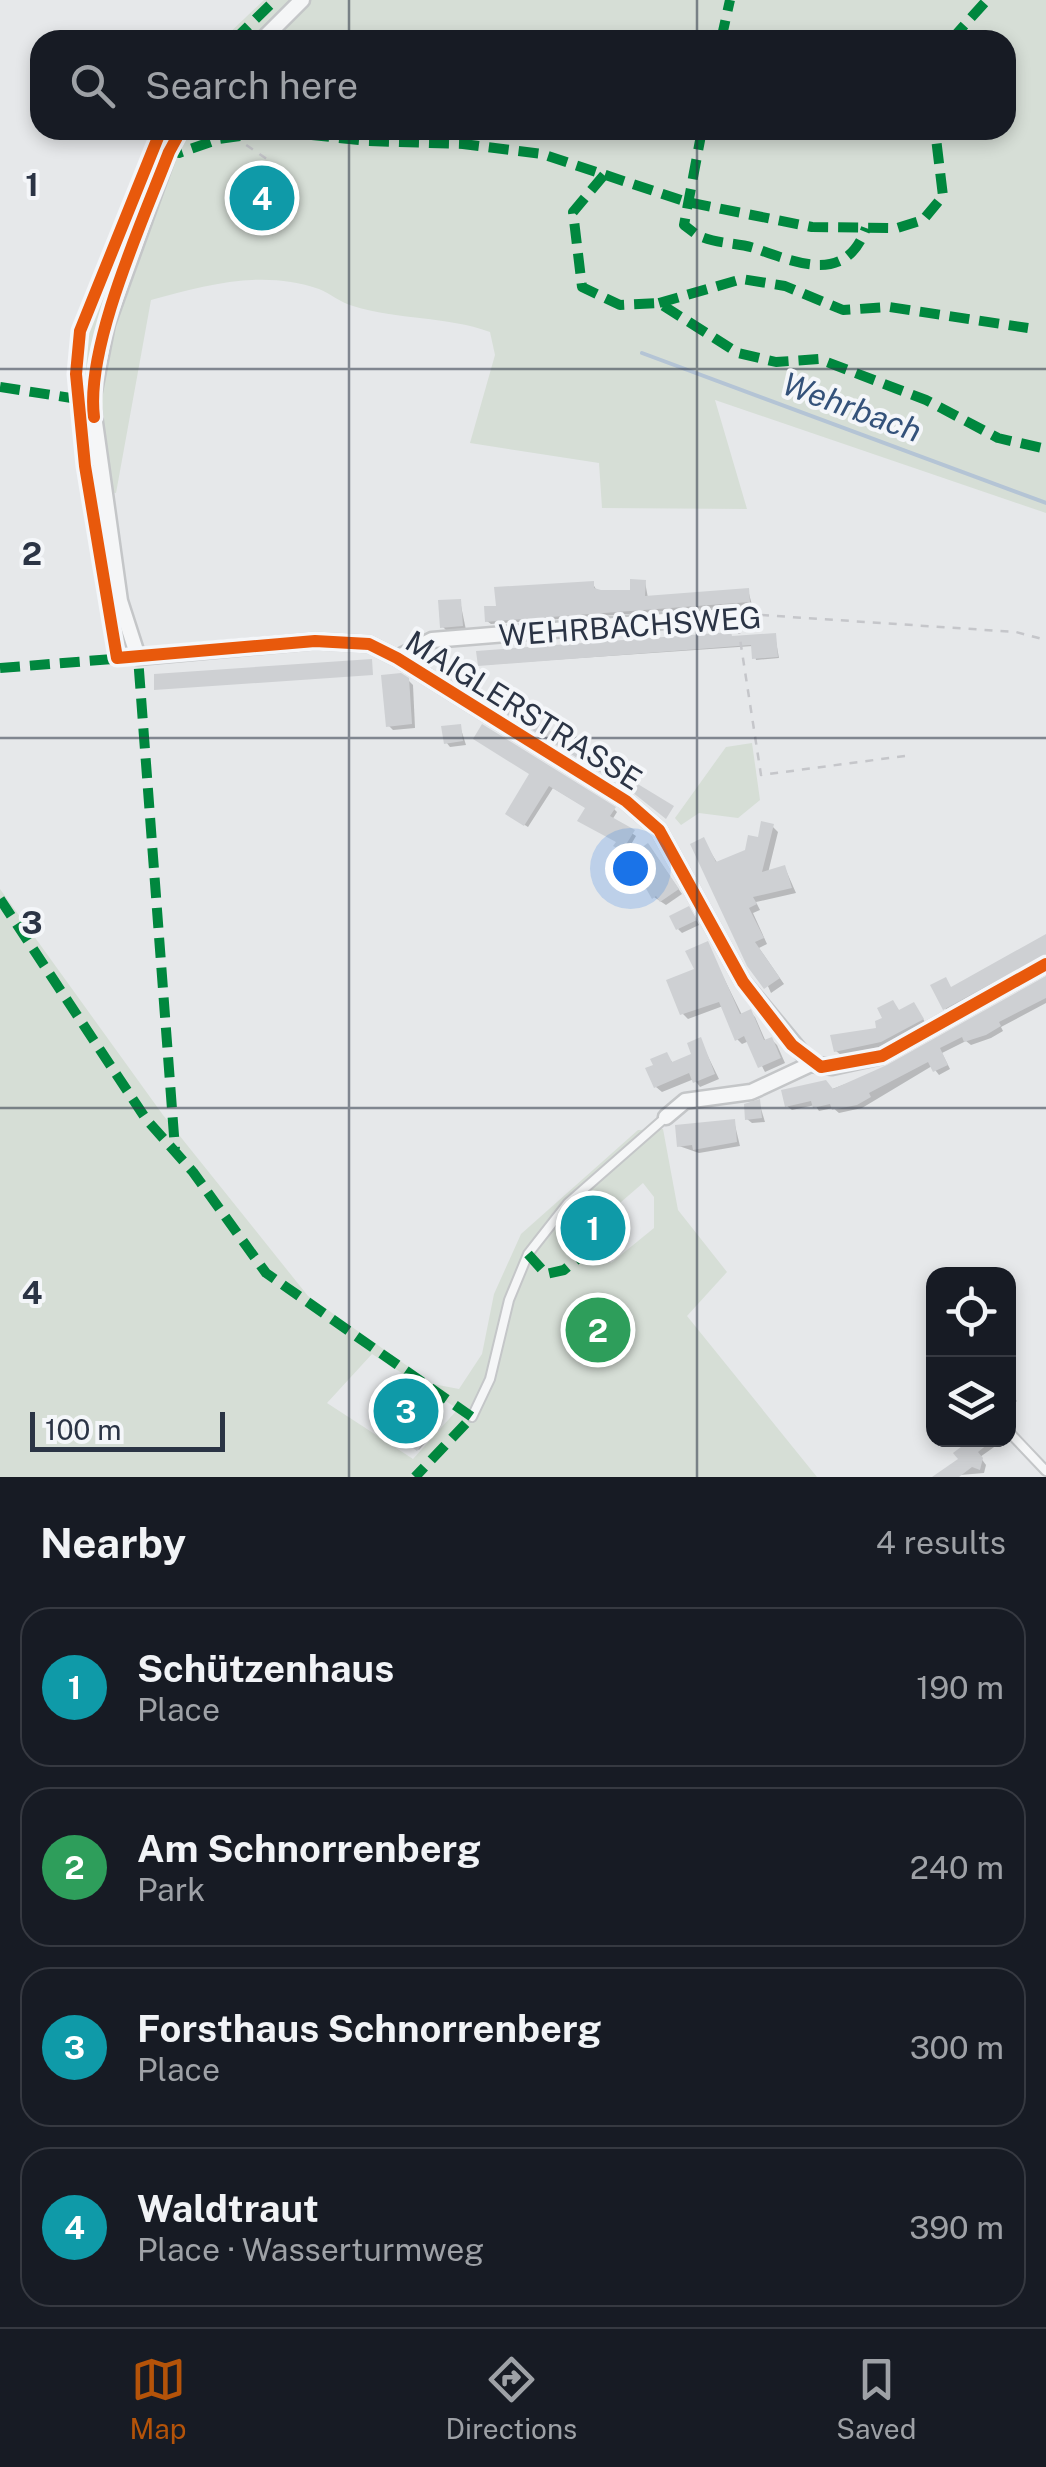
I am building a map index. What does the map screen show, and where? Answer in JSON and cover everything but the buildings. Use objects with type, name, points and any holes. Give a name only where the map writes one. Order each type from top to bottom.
[{"type":"street","points":[[272,30],[302,0]]},
{"type":"street","name":"MAIGLERSTRASSE","points":[[175,140],[107,324],[92,401],[120,600],[138,657],[315,640],[369,644],[397,658],[626,801],[659,830],[743,982],[811,1064]]},
{"type":"street","name":"WEHRBACHSWEG","points":[[397,658],[432,640],[743,614]]},
{"type":"street","points":[[666,1117],[686,1101],[750,1092],[811,1064],[832,1067],[882,1056],[1046,964]]},
{"type":"lane","points":[[472,1416],[490,1379],[509,1300],[528,1254],[568,1203],[666,1117]]},
{"type":"lane","points":[[1016,1439],[1045,1470]]},
{"type":"path","points":[[239,140],[283,170]]},
{"type":"path","points":[[743,614],[759,777],[912,755]]},
{"type":"shaded area","points":[[264,0],[1046,0],[1046,513],[715,400],[747,509],[602,508],[599,463],[470,443],[495,355],[490,332],[349,305],[319,289],[277,280],[235,281],[151,300],[116,493],[82,487],[70,387],[75,321],[152,140],[1016,140],[1016,30],[232,30]]},
{"type":"shaded area","points":[[752,743],[760,800],[738,818],[699,813],[681,825],[675,818],[726,747]]},
{"type":"shaded area","points":[[0,889],[163,1115],[308,1296],[433,1384],[459,1389],[482,1354],[494,1294],[521,1234],[638,1130],[663,1129],[678,1210],[727,1272],[687,1316],[817,1477],[0,1477]],"holes":[[[643,1183],[654,1197],[654,1228],[611,1263],[594,1243],[613,1224],[606,1215]],[[372,1354],[458,1409],[413,1459],[327,1403]]]},
{"type":"waterway","name":"Wehrbach","points":[[642,353],[1046,503]]},
{"type":"marked path","points":[[244,30],[275,0]]},
{"type":"marked path","points":[[723,30],[730,0]]},
{"type":"marked path","points":[[960,30],[987,0]]},
{"type":"marked path","points":[[163,149],[179,153],[216,140]]},
{"type":"marked path","points":[[359,140],[463,144],[542,154],[687,202],[812,227],[897,228],[923,220],[943,196],[936,140]]},
{"type":"marked path","points":[[700,140],[684,225],[697,235],[822,265],[847,256],[866,228]]},
{"type":"marked path","points":[[604,175],[573,212],[582,287],[620,305],[659,303],[738,353],[776,362],[819,359],[926,400],[998,438],[1046,449]]},
{"type":"marked path","points":[[659,303],[742,279],[785,286],[843,310],[889,307],[1028,328]]},
{"type":"marked path","points":[[0,387],[84,400]]},
{"type":"marked path","points":[[0,668],[138,657],[175,1149]]},
{"type":"marked path","points":[[0,899],[146,1119],[193,1172],[266,1273],[472,1417],[415,1477]]},
{"type":"marked path","points":[[528,1254],[546,1274],[564,1270],[595,1244]]},
{"type":"cycle path","points":[[157,140],[80,331],[76,374],[85,466],[117,658],[315,641],[369,644],[397,658],[626,801],[659,830],[743,982],[792,1045],[821,1067],[882,1056],[1046,964]]},
{"type":"cycle path","points":[[94,417],[98,356],[107,320],[176,140]]},
{"type":"place","name":"Waldtraut","points":[[262,198]]},
{"type":"place","name":"Schützenhaus","points":[[593,1228]]},
{"type":"place","name":"Am Schnorrenberg","points":[[598,1330]]},
{"type":"place","name":"Forsthaus Schnorrenberg","points":[[406,1411]]}]
